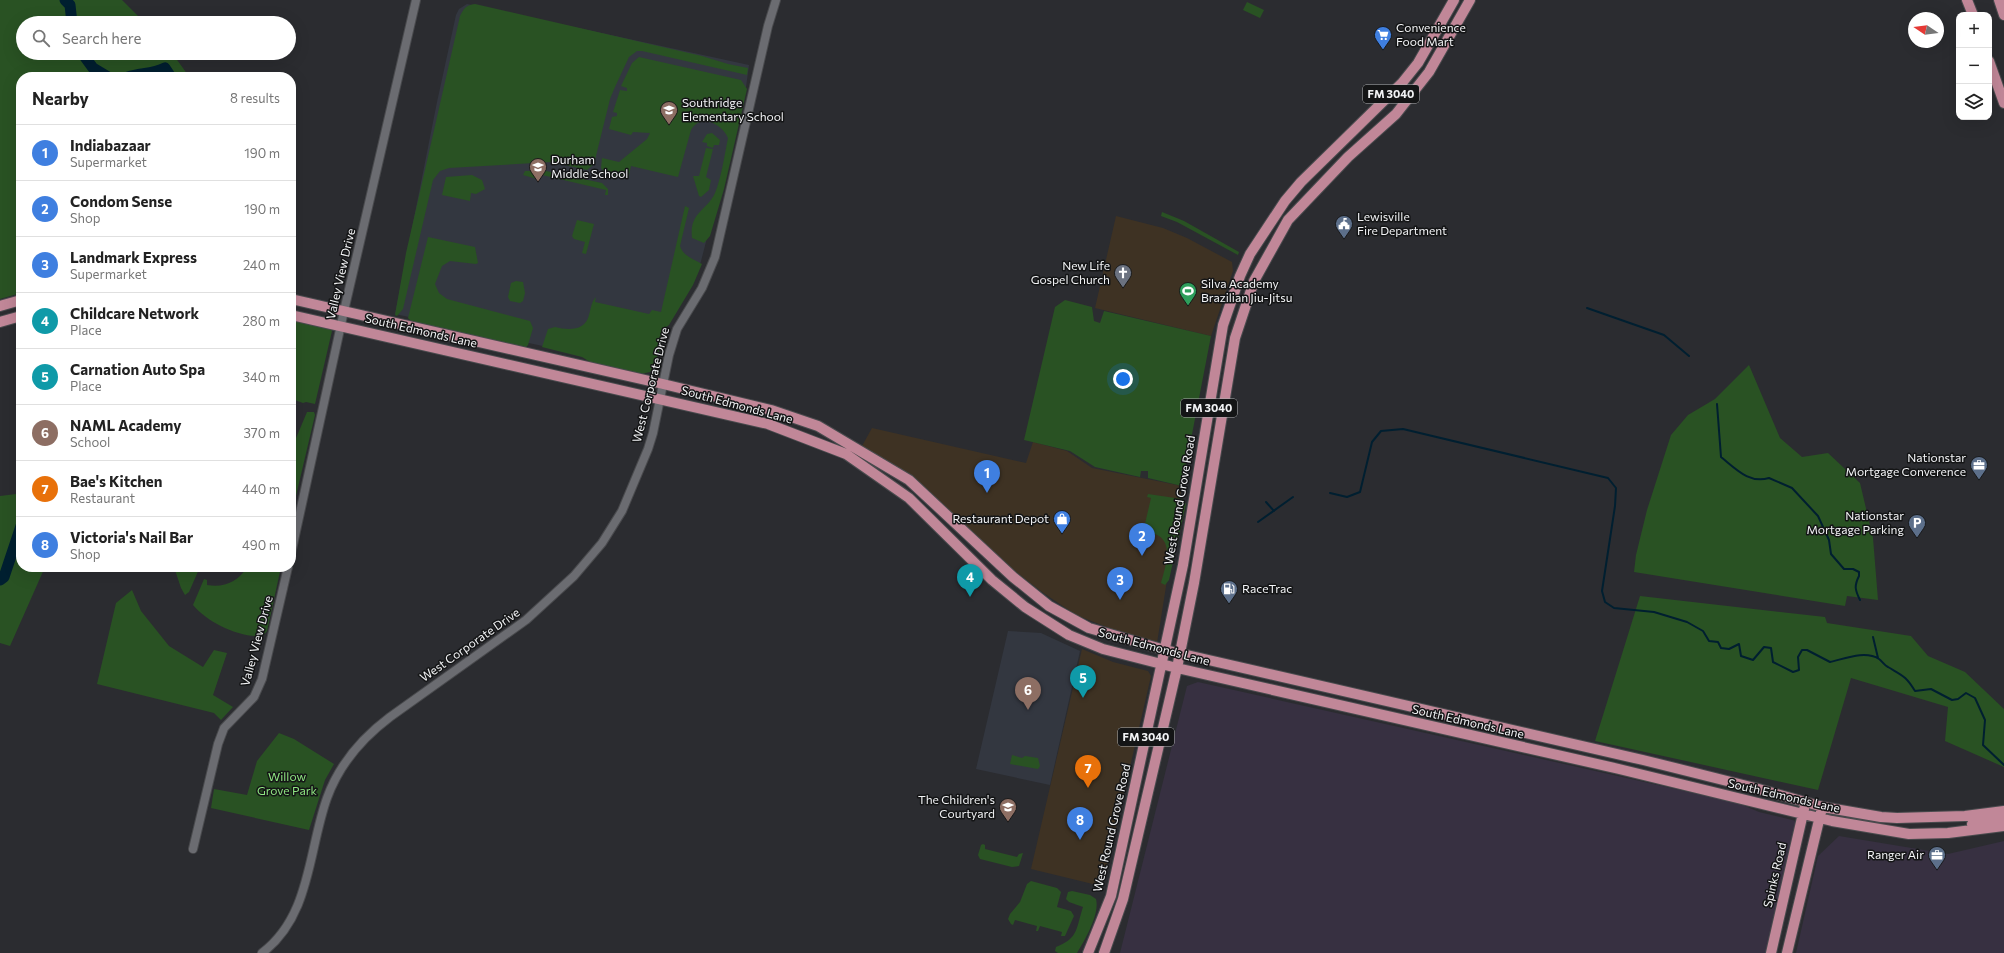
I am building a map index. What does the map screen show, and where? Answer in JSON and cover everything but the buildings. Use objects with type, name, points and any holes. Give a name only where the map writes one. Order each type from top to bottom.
[{"type":"main road","name":"West Round Grove Road","points":[[1088,953],[1111,896],[1162,665],[1189,532],[1218,351],[1225,319],[1240,276],[1252,251],[1285,201],[1301,182],[1402,83],[1418,63],[1454,0]]},
{"type":"main road","name":"FM 3040","points":[[1104,953],[1123,899],[1177,668],[1194,584],[1235,338],[1255,278],[1288,220],[1348,158],[1396,114],[1429,72],[1470,0]]},
{"type":"main road","points":[[1967,0],[1972,12]]},
{"type":"main road","points":[[1999,0],[2004,15]]},
{"type":"main road","points":[[1992,69],[2004,103]]},
{"type":"main road","name":"South Edmonds Lane","points":[[296,300],[771,410],[818,426],[909,480],[1013,577],[1049,606],[1089,628],[1165,650],[1578,745],[1755,788],[1823,807],[1881,817],[1897,818],[1965,816],[2004,811]]},
{"type":"main road","points":[[0,306],[16,301]]},
{"type":"main road","name":"South Edmonds Lane","points":[[296,316],[531,369],[781,428],[846,454],[909,498],[992,580],[1025,607],[1069,635],[1097,646],[1162,665],[1820,818],[1909,834],[1962,831],[2004,826]]},
{"type":"main road","points":[[0,322],[16,317]]},
{"type":"main road","points":[[531,369],[534,354]]},
{"type":"main road","points":[[952,539],[963,530]]},
{"type":"main road","points":[[1041,617],[1049,606]]},
{"type":"main road","points":[[1570,759],[1578,745]]},
{"type":"main road","name":"Spinks Road","points":[[1771,953],[1805,803]]},
{"type":"main road","points":[[1787,953],[1823,807]]},
{"type":"main road","points":[[1962,831],[1966,825],[1994,820],[2001,817],[2004,811]]},
{"type":"street","name":"Valley View Drive","points":[[296,531],[344,311],[416,0]]},
{"type":"street","name":"West Corporate Drive","points":[[262,953],[289,925],[296,909],[304,889],[327,798],[346,761],[375,728],[526,620],[557,593],[594,555],[622,511],[653,433],[662,384],[677,329],[702,288],[715,257],[768,26],[776,0]]},
{"type":"street","name":"Valley View Drive","points":[[193,849],[218,744],[224,728],[254,696],[262,679],[287,572]]},
{"type":"shaded area","name":"Durham Middle School","points":[[467,4],[749,65],[746,87],[700,265],[677,311],[661,336],[654,370],[395,314],[437,102],[456,15],[459,9]]},
{"type":"shaded area","points":[[1116,216],[1163,228],[1187,238],[1232,262],[1233,271],[1211,336],[1095,308]]},
{"type":"shaded area","points":[[872,428],[1026,463],[1033,442],[1067,451],[1092,468],[1182,486],[1157,643],[1122,633],[1076,615],[1042,592],[994,555],[932,495],[862,446]]},
{"type":"shaded area","points":[[1008,631],[1041,633],[1080,651],[1050,785],[976,769]]},
{"type":"shaded area","points":[[1082,649],[1113,662],[1148,671],[1151,676],[1106,871],[1101,886],[1031,869]]},
{"type":"shaded area","points":[[1198,682],[1738,803],[1759,812],[1796,821],[1767,953],[1120,953],[1187,686]]},
{"type":"shaded area","points":[[1839,836],[1948,854],[2004,841],[2004,953],[1796,953],[1818,856]]},
{"type":"green space","points":[[0,0],[122,0],[138,16],[16,16],[16,60],[177,60],[186,72],[16,72],[16,294],[0,299]]},
{"type":"green space","points":[[1247,2],[1264,10],[1260,18],[1243,10]]},
{"type":"green space","points":[[475,4],[748,68],[747,75],[637,51],[629,57],[615,87],[610,99],[594,164],[587,170],[552,162],[449,168],[440,171],[433,180],[403,309],[397,316],[395,315],[406,253],[460,16],[466,7]]},
{"type":"green space","points":[[639,57],[741,80],[747,89],[724,189],[710,236],[704,243],[692,238],[692,229],[696,217],[712,199],[717,187],[728,138],[721,128],[711,122],[706,121],[695,125],[691,130],[678,177],[631,166],[628,179],[607,175],[601,168],[602,158],[619,162],[647,139],[650,133],[633,132],[631,135],[609,129],[612,117],[617,116],[617,113],[613,112],[620,90],[627,91],[627,88],[621,86],[632,63]]},
{"type":"green space","points":[[712,133],[720,140],[719,145],[714,145],[713,148],[707,146],[707,143],[702,142],[707,134]]},
{"type":"green space","points":[[706,148],[713,149],[706,177],[711,180],[709,190],[701,197],[699,196],[693,176],[699,176]]},
{"type":"green space","points":[[525,171],[546,171],[602,183],[608,189],[608,195],[605,195],[606,190],[538,174],[537,179],[523,175]]},
{"type":"green space","points":[[472,175],[482,180],[485,189],[476,194],[471,193],[470,201],[442,195],[446,177]]},
{"type":"green space","points":[[685,206],[689,208],[680,246],[686,255],[702,264],[693,285],[669,325],[666,327],[658,355],[650,372],[641,374],[592,363],[582,357],[542,347],[548,329],[555,327],[570,329],[580,327],[584,324],[587,321],[592,303],[596,297],[595,302],[649,314],[652,310],[661,312]]},
{"type":"green space","points":[[1162,212],[1184,221],[1239,252],[1238,255],[1177,222],[1161,216]]},
{"type":"green space","points":[[577,220],[594,224],[586,254],[582,253],[585,242],[574,239],[572,236]]},
{"type":"green space","points":[[428,237],[475,247],[478,263],[450,261],[442,266],[435,284],[439,293],[447,299],[530,321],[533,328],[528,345],[524,349],[412,322],[408,318]]},
{"type":"green space","points":[[516,281],[523,282],[525,293],[523,301],[520,303],[510,301],[508,297],[511,283]]},
{"type":"green space","points":[[1065,300],[1092,307],[1094,321],[1100,323],[1104,311],[1211,336],[1182,486],[1148,478],[1148,471],[1141,471],[1140,477],[1095,467],[1070,451],[1024,440],[1055,307]]},
{"type":"green space","points":[[296,319],[329,327],[332,331],[315,404],[306,402],[303,403],[296,400]]},
{"type":"green space","points":[[1749,365],[1780,438],[1802,457],[1828,453],[1860,483],[1873,538],[1878,600],[1847,596],[1845,606],[1634,572],[1636,555],[1647,510],[1671,435],[1688,415],[1715,399]]},
{"type":"green space","points":[[307,412],[314,412],[315,415],[296,496],[296,438]]},
{"type":"green space","points":[[16,494],[16,572],[43,572],[10,646],[0,643],[0,496]]},
{"type":"green space","points":[[1148,494],[1182,499],[1186,504],[1169,580],[1165,585],[1161,583],[1167,558],[1164,540],[1157,535],[1138,529],[1140,527],[1144,528],[1151,498],[1147,497]]},
{"type":"green space","points":[[176,572],[198,572],[189,592],[185,595]]},
{"type":"green space","points":[[243,572],[280,572],[267,631],[263,636],[244,635],[225,628],[207,618],[193,605],[204,579],[207,580],[207,585],[219,586],[230,583],[239,577]]},
{"type":"green space","points":[[132,590],[141,611],[169,646],[203,667],[214,650],[227,653],[213,695],[233,707],[221,720],[214,713],[97,684],[116,603]]},
{"type":"green space","points":[[1640,596],[1825,617],[1827,623],[1911,636],[1928,656],[1965,672],[2004,709],[2004,767],[1945,741],[1948,707],[1851,678],[1818,790],[1595,741]]},
{"type":"green space","name":"Willow Grove Park","points":[[279,733],[294,739],[334,764],[325,780],[309,830],[211,808],[214,789],[247,795],[257,761]]},
{"type":"green space","points":[[1012,755],[1022,758],[1025,756],[1038,758],[1040,766],[1038,769],[1010,764]]},
{"type":"green space","points":[[981,845],[985,845],[985,849],[1017,857],[1019,854],[1023,853],[1019,866],[1012,867],[980,859],[978,855]]},
{"type":"green space","points":[[1031,881],[1057,888],[1061,892],[1057,907],[1071,911],[1074,916],[1065,936],[1061,936],[1062,932],[1040,926],[1038,931],[1036,931],[1037,926],[1015,920],[1013,925],[1011,924],[1008,919],[1010,914],[1020,902],[1027,884]]},
{"type":"green space","points":[[1072,891],[1090,895],[1096,899],[1096,912],[1091,927],[1077,953],[1058,953],[1055,951],[1056,947],[1069,940],[1076,932],[1083,907],[1069,902],[1066,899],[1068,892]]},
{"type":"waterway","points":[[65,0],[70,5],[71,16]]},
{"type":"waterway","points":[[87,60],[93,68],[100,72]]},
{"type":"waterway","points":[[152,72],[165,68],[168,72]]},
{"type":"waterway","points":[[1587,308],[1664,335],[1689,356]]},
{"type":"waterway","points":[[1717,404],[1721,457],[1749,477],[1755,479],[1769,478],[1792,488],[1818,516],[1829,540],[1831,554],[1844,569],[1853,569],[1859,572],[1856,588],[1860,600]]},
{"type":"waterway","points":[[1330,493],[1347,497],[1360,492],[1372,442],[1381,431],[1403,429],[1608,478],[1616,488],[1615,506],[1602,591],[1605,602],[1614,608],[1654,612],[1687,622],[1703,631],[1709,641],[1718,642],[1721,648],[1729,649],[1739,644],[1741,656],[1753,660],[1764,647],[1771,648],[1773,662],[1793,672],[1799,670],[1798,657],[1802,650],[1807,650],[1830,662],[1854,656],[1867,655],[1879,659],[1904,677],[1915,691],[1931,689],[1952,700],[1958,699],[1966,693],[1975,698],[1985,720],[1983,745],[2004,765]]},
{"type":"waterway","points":[[1258,522],[1293,497]]},
{"type":"waterway","points":[[1266,502],[1274,511]]},
{"type":"waterway","points":[[0,580],[4,577],[16,541]]},
{"type":"waterway","points":[[1873,637],[1878,658]]},
{"type":"place","name":"Convenience Food Mart","points":[[1383,50]]},
{"type":"place","name":"Southridge Elementary School","points":[[669,125]]},
{"type":"place","name":"Durham Middle School","points":[[538,182]]},
{"type":"place","name":"Lewisville Fire Department","points":[[1344,239]]},
{"type":"place","name":"New Life Gospel Church","points":[[1123,288]]},
{"type":"place","name":"Silva Academy Brazilian Jiu-Jitsu","points":[[1188,306]]},
{"type":"place","name":"Nationstar Mortgage Converence","points":[[1979,480]]},
{"type":"place","name":"Indiabazaar","points":[[987,493]]},
{"type":"place","name":"Restaurant Depot","points":[[1062,534]]},
{"type":"place","name":"Nationstar Mortgage Parking","points":[[1917,538]]},
{"type":"place","name":"Condom Sense","points":[[1142,556]]},
{"type":"place","name":"Childcare Network","points":[[970,597]]},
{"type":"place","name":"Landmark Express","points":[[1120,600]]},
{"type":"place","name":"RaceTrac","points":[[1229,604]]},
{"type":"place","name":"Carnation Auto Spa","points":[[1083,698]]},
{"type":"place","name":"NAML Academy","points":[[1028,710]]},
{"type":"place","name":"Bae's Kitchen","points":[[1088,788]]},
{"type":"place","name":"The Children's Courtyard","points":[[1008,822]]},
{"type":"place","name":"Victoria's Nail Bar","points":[[1080,840]]},
{"type":"place","name":"Ranger Air","points":[[1937,870]]}]
